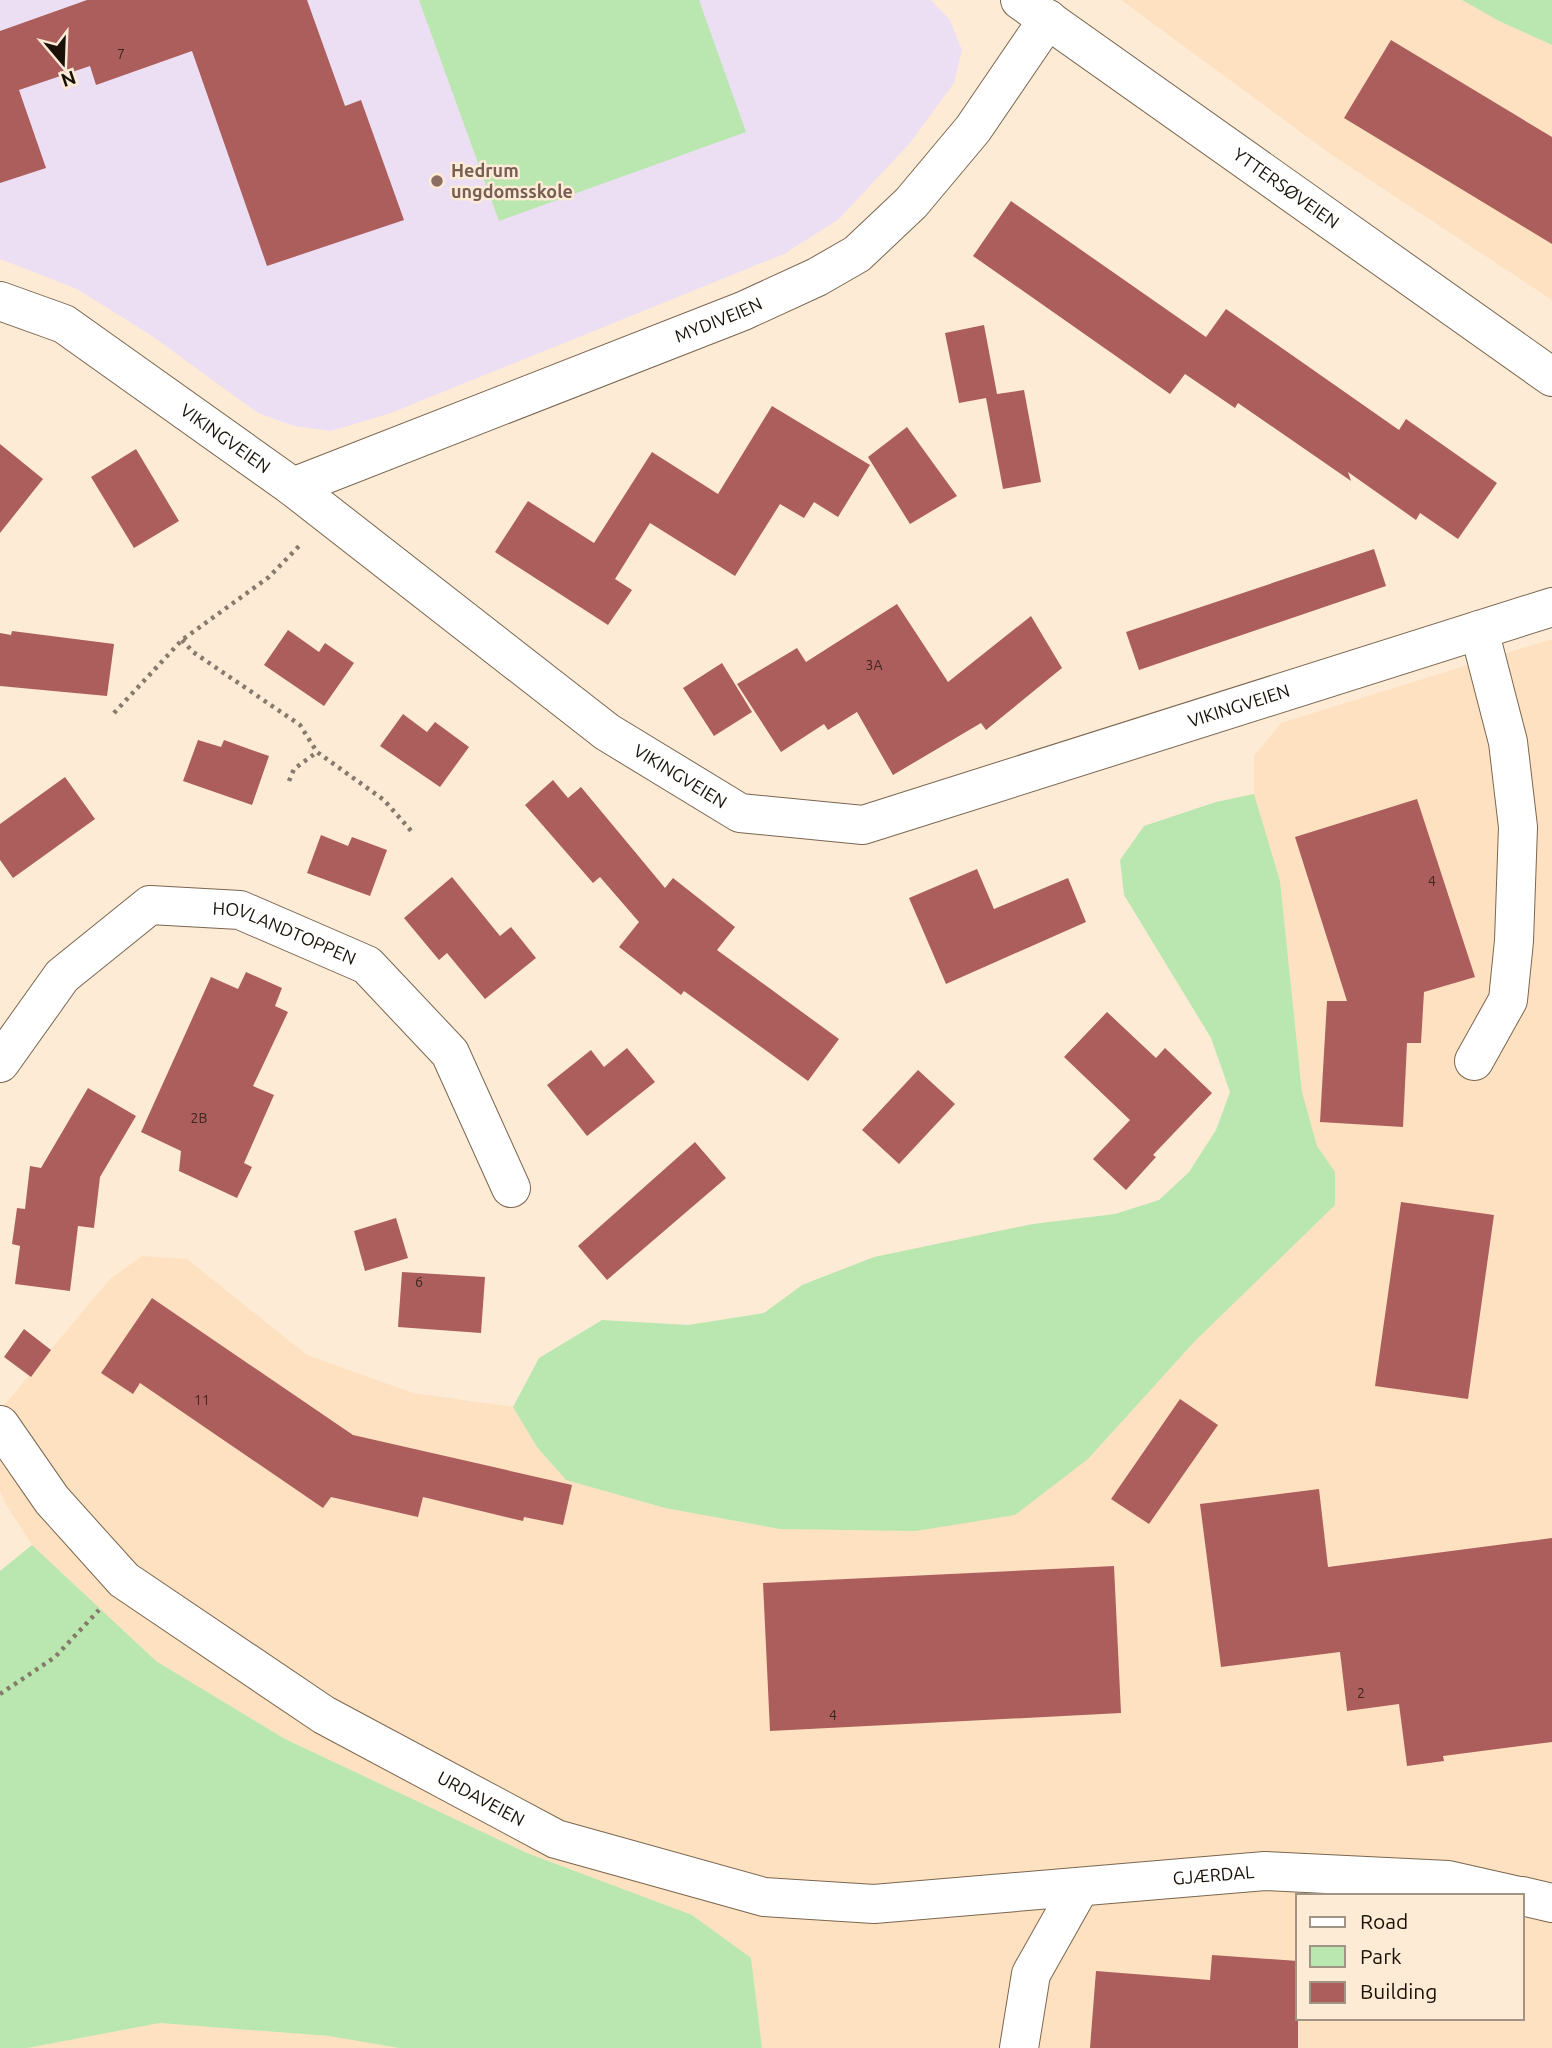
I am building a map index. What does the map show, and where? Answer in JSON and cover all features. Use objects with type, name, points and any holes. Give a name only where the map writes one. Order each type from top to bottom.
[{"type":"street","name":"YTTERSØVEIEN","points":[[1034,10],[1552,377]]},
{"type":"street","name":"MYDIVEIEN","points":[[293,487],[743,312],[857,254],[911,203],[973,129],[1034,10]]},
{"type":"street","name":"VIKINGVEIEN","points":[[0,301],[64,324],[293,487],[607,732],[740,813],[863,825],[1479,630],[1549,616]]},
{"type":"street","points":[[1474,1062],[1508,1000],[1514,941],[1518,827],[1508,742],[1479,630]]},
{"type":"street","name":"HOVLANDTOPPEN","points":[[0,1063],[62,976],[150,905],[240,910],[367,965],[450,1053],[511,1188]]},
{"type":"street","name":"URDAVEIEN","points":[[0,1425],[52,1500],[124,1580],[324,1715],[556,1839],[764,1896],[874,1904],[1080,1887]]},
{"type":"street","name":"GJÆRDAL","points":[[1080,1887],[1265,1871],[1448,1880],[1512,1894]]},
{"type":"street","points":[[1019,2048],[1031,1974],[1080,1887]]},
{"type":"street","name":"GJÆRDAL","points":[[1524,1897],[1552,1903]]},
{"type":"path","points":[[114,713],[182,640],[296,553],[325,512]]},
{"type":"path","points":[[182,640],[193,652],[300,725],[317,752],[384,800],[413,833]]},
{"type":"path","points":[[289,781],[294,769],[317,752]]},
{"type":"path","points":[[0,1694],[55,1657],[124,1580]]},
{"type":"shaded area","name":"Hedrum ungdomsskole","points":[[0,0],[931,0],[950,20],[962,50],[954,83],[910,143],[839,219],[784,254],[391,413],[331,431],[294,426],[258,413],[149,334],[77,289],[0,259]]},
{"type":"shaded area","points":[[1121,0],[1462,0],[1499,21],[1552,45],[1552,300],[1332,155]]},
{"type":"shaded area","points":[[1552,639],[1552,2048],[762,2048],[751,1958],[692,1915],[527,1853],[285,1739],[156,1661],[32,1545],[5,1503],[0,1491],[0,1410],[110,1279],[142,1256],[187,1259],[307,1355],[413,1393],[513,1407],[537,1447],[566,1480],[665,1508],[780,1529],[1088,1459],[1195,1341],[1335,1172],[1317,1146],[1302,1092],[1280,881],[1254,794],[1254,756],[1281,723]]},
{"type":"shaded area","points":[[160,2023],[329,2036],[399,2048],[27,2048]]},
{"type":"green space","name":"Hedrum ungdomsskole","points":[[419,0],[699,0],[746,132],[499,221]]},
{"type":"green space","points":[[1462,0],[1552,0],[1552,45],[1499,21]]},
{"type":"green space","points":[[1254,794],[1280,881],[1302,1092],[1317,1146],[1335,1172],[1335,1205],[1195,1341],[1088,1459],[1015,1515],[916,1531],[780,1529],[665,1508],[566,1480],[537,1447],[513,1407],[539,1358],[602,1320],[688,1325],[764,1313],[802,1285],[874,1257],[1033,1224],[1115,1214],[1159,1200],[1189,1172],[1216,1130],[1230,1092],[1211,1038],[1124,895],[1120,860],[1144,826],[1216,802]]},
{"type":"green space","points":[[32,1545],[156,1661],[285,1739],[527,1853],[692,1915],[751,1958],[762,2048],[399,2048],[329,2036],[160,2023],[27,2048],[0,2048],[0,1571]]},
{"type":"building","points":[[87,0],[307,0],[345,106],[361,100],[404,220],[267,266],[192,51],[96,85],[90,66],[19,90],[46,168],[0,183],[0,31]]},
{"type":"building","points":[[1391,40],[1552,137],[1552,244],[1344,118]]},
{"type":"building","points":[[1011,201],[1206,337],[1226,309],[1399,430],[1406,419],[1497,483],[1458,539],[1420,513],[1416,520],[1348,472],[1351,481],[1238,403],[1235,408],[1185,374],[1170,394],[973,256]]},
{"type":"building","points":[[984,325],[997,394],[1024,390],[1041,482],[1003,489],[986,398],[959,403],[945,333]]},
{"type":"building","points":[[772,406],[870,465],[838,517],[814,502],[804,518],[780,504],[735,576],[650,523],[615,579],[632,590],[608,625],[495,552],[528,501],[594,543],[652,452],[718,494]]},
{"type":"building","points":[[907,427],[957,496],[910,524],[868,457]]},
{"type":"building","points":[[0,444],[43,479],[0,533]]},
{"type":"building","points":[[136,449],[179,521],[134,548],[91,477]]},
{"type":"building","points":[[1374,549],[1386,586],[1139,670],[1126,632]]},
{"type":"building","points":[[897,604],[948,682],[1031,616],[1062,668],[986,730],[981,723],[893,775],[857,712],[828,730],[824,724],[781,752],[737,684],[797,648],[806,662]]},
{"type":"building","points":[[288,630],[319,652],[325,643],[354,663],[324,706],[264,665]]},
{"type":"building","points":[[12,631],[114,644],[107,696],[0,686],[0,633],[11,635]]},
{"type":"building","points":[[722,663],[752,712],[714,736],[683,688]]},
{"type":"building","points":[[403,714],[427,732],[435,722],[469,747],[440,787],[380,746]]},
{"type":"building","points":[[198,740],[221,747],[224,740],[269,756],[252,805],[183,781]]},
{"type":"building","points":[[65,777],[95,819],[13,878],[0,860],[0,824]]},
{"type":"building","points":[[553,780],[568,798],[581,787],[665,888],[673,878],[735,927],[717,950],[839,1039],[808,1081],[684,991],[681,995],[619,947],[639,922],[600,877],[593,883],[525,805]]},
{"type":"building","points":[[1417,799],[1475,977],[1424,992],[1421,1043],[1407,1043],[1403,1127],[1320,1122],[1327,1001],[1347,1001],[1295,837]]},
{"type":"building","points":[[321,835],[348,846],[352,837],[387,850],[370,896],[307,873]]},
{"type":"building","points":[[977,869],[994,909],[1068,878],[1086,922],[946,984],[909,898]]},
{"type":"building","points":[[452,877],[500,936],[511,927],[536,958],[485,999],[447,953],[439,960],[404,918]]},
{"type":"building","points":[[246,972],[282,988],[275,1006],[288,1012],[253,1086],[274,1095],[244,1163],[252,1167],[237,1198],[179,1171],[181,1151],[141,1132],[211,977],[238,989]]},
{"type":"building","points":[[1107,1012],[1156,1058],[1165,1048],[1212,1093],[1153,1155],[1156,1157],[1126,1190],[1093,1159],[1130,1120],[1064,1057]]},
{"type":"building","points":[[627,1048],[655,1082],[587,1136],[547,1085],[591,1050],[604,1067]]},
{"type":"building","points":[[918,1070],[955,1104],[899,1164],[862,1130]]},
{"type":"building","points":[[88,1088],[136,1116],[100,1177],[94,1228],[78,1226],[70,1291],[15,1284],[20,1246],[12,1244],[17,1208],[25,1209],[30,1166],[41,1168]]},
{"type":"building","points":[[695,1142],[726,1178],[607,1280],[578,1246]]},
{"type":"building","points":[[1401,1202],[1494,1215],[1468,1399],[1375,1386]]},
{"type":"building","points":[[396,1218],[408,1258],[365,1271],[354,1231]]},
{"type":"building","points":[[402,1272],[485,1277],[481,1333],[398,1327]]},
{"type":"building","points":[[152,1298],[353,1435],[572,1485],[563,1525],[524,1517],[523,1521],[423,1497],[418,1517],[331,1497],[323,1508],[140,1383],[133,1394],[101,1373]]},
{"type":"building","points":[[24,1329],[51,1350],[31,1377],[4,1357]]},
{"type":"building","points":[[1180,1399],[1218,1425],[1149,1524],[1111,1499]]},
{"type":"building","points":[[1319,1489],[1328,1567],[1552,1538],[1552,1742],[1443,1756],[1444,1761],[1407,1766],[1399,1704],[1347,1711],[1340,1652],[1221,1667],[1200,1504]]},
{"type":"building","points":[[1114,1566],[1121,1713],[770,1731],[763,1583]]},
{"type":"building","points":[[1212,1955],[1296,1961],[1298,2048],[1090,2048],[1096,1971],[1210,1980]]},
{"type":"place","name":"Hedrum ungdomsskole","points":[[437,181]]}]
